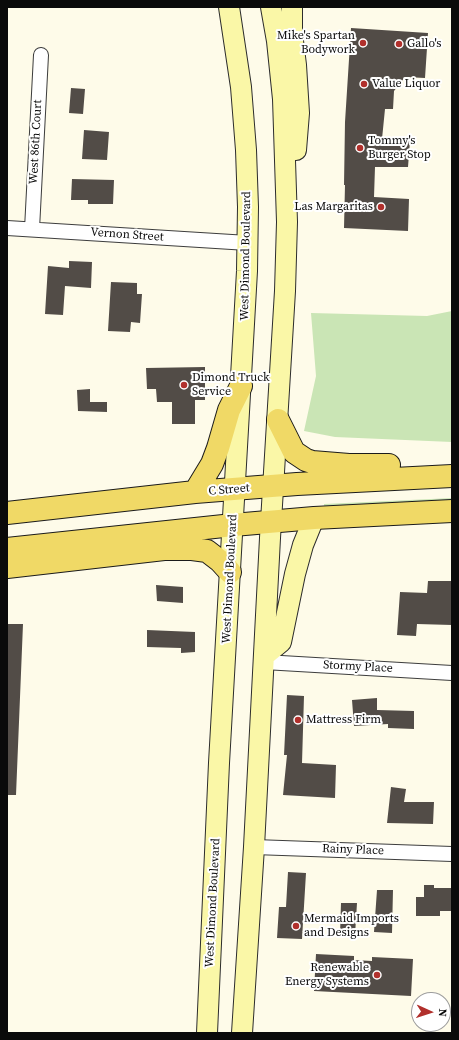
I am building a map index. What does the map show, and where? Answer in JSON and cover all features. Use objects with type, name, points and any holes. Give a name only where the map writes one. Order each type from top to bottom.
[{"type":"main road","name":"West Dimond Boulevard","points":[[207,1033],[219,763],[247,290],[247,170],[241,87],[229,7]]},
{"type":"main road","points":[[242,1033],[284,312],[286,222],[284,99],[271,7]]},
{"type":"main road","points":[[286,222],[295,161],[299,113],[292,33],[292,7]]},
{"type":"main road","points":[[195,492],[212,464],[229,410],[241,386]]},
{"type":"main road","points":[[278,420],[294,452],[312,462],[349,465],[452,464]]},
{"type":"main road","name":"C Street","points":[[7,514],[195,492],[452,476]]},
{"type":"main road","points":[[7,549],[314,518],[452,511]]},
{"type":"main road","points":[[264,659],[281,642],[303,545],[314,518]]},
{"type":"main road","points":[[7,567],[164,549],[192,549],[207,551],[220,561],[230,572]]},
{"type":"street","name":"West 86th Court","points":[[32,229],[41,55]]},
{"type":"street","name":"Vernon Street","points":[[7,228],[248,243]]},
{"type":"street","name":"Stormy Place","points":[[264,659],[452,673]]},
{"type":"street","name":"Rainy Place","points":[[254,847],[452,854]]},
{"type":"green space","points":[[452,311],[452,442],[335,437],[304,431],[316,376],[311,313],[427,316]]},
{"type":"green space","points":[[452,498],[452,501],[324,508],[324,504]]},
{"type":"building","points":[[351,28],[428,33],[425,78],[405,77],[394,91],[393,109],[385,109],[382,139],[410,141],[408,167],[375,167],[374,197],[409,199],[408,231],[344,228],[345,122]]},
{"type":"building","points":[[71,88],[85,89],[83,114],[69,113]]},
{"type":"building","points":[[84,130],[109,132],[107,160],[82,159]]},
{"type":"building","points":[[72,179],[114,180],[113,204],[88,204],[88,200],[71,200]]},
{"type":"building","points":[[69,261],[92,262],[91,288],[65,286],[63,315],[45,314],[48,266],[69,268]]},
{"type":"building","points":[[111,282],[137,283],[137,294],[142,294],[140,323],[131,322],[130,332],[108,331]]},
{"type":"building","points":[[205,367],[205,400],[195,400],[195,424],[172,424],[172,402],[157,402],[156,389],[147,389],[146,368]]},
{"type":"building","points":[[90,389],[90,402],[107,402],[107,412],[78,411],[77,390]]},
{"type":"building","points":[[428,581],[452,581],[452,625],[417,624],[416,636],[397,635],[400,592],[427,593]]},
{"type":"building","points":[[156,585],[183,587],[183,603],[157,601]]},
{"type":"building","points":[[7,624],[23,624],[16,795],[7,795]]},
{"type":"building","points":[[147,630],[195,632],[195,652],[181,653],[181,648],[147,647]]},
{"type":"building","points":[[287,695],[304,696],[302,763],[336,765],[335,798],[283,795],[287,755],[284,755]]},
{"type":"building","points":[[377,698],[377,710],[414,711],[414,729],[388,728],[388,724],[354,726],[352,700]]},
{"type":"building","points":[[391,787],[406,789],[404,802],[434,802],[433,824],[387,823]]},
{"type":"building","points":[[288,872],[306,873],[302,939],[277,938],[279,907],[286,907]]},
{"type":"building","points":[[424,885],[434,885],[434,888],[452,888],[452,911],[440,911],[440,916],[416,916],[416,897],[424,897]]},
{"type":"building","points":[[377,890],[393,890],[392,933],[374,932]]},
{"type":"building","points":[[341,903],[357,903],[355,935],[340,935]]},
{"type":"building","points":[[316,954],[354,956],[354,960],[372,961],[372,957],[413,959],[411,996],[314,991]]},
{"type":"place","name":"Mike's Spartan Bodywork","points":[[363,43]]},
{"type":"place","name":"Gallo's","points":[[399,44]]},
{"type":"place","name":"Value Liquor","points":[[364,84]]},
{"type":"place","name":"Tommy's Burger Stop","points":[[360,148]]},
{"type":"place","name":"Las Margaritas","points":[[381,207]]},
{"type":"place","name":"Dimond Truck Service","points":[[184,385]]},
{"type":"place","name":"Mattress Firm","points":[[298,720]]},
{"type":"place","name":"Mermaid Imports and Designs","points":[[296,926]]},
{"type":"place","name":"Renewable Energy Systems","points":[[377,975]]}]
